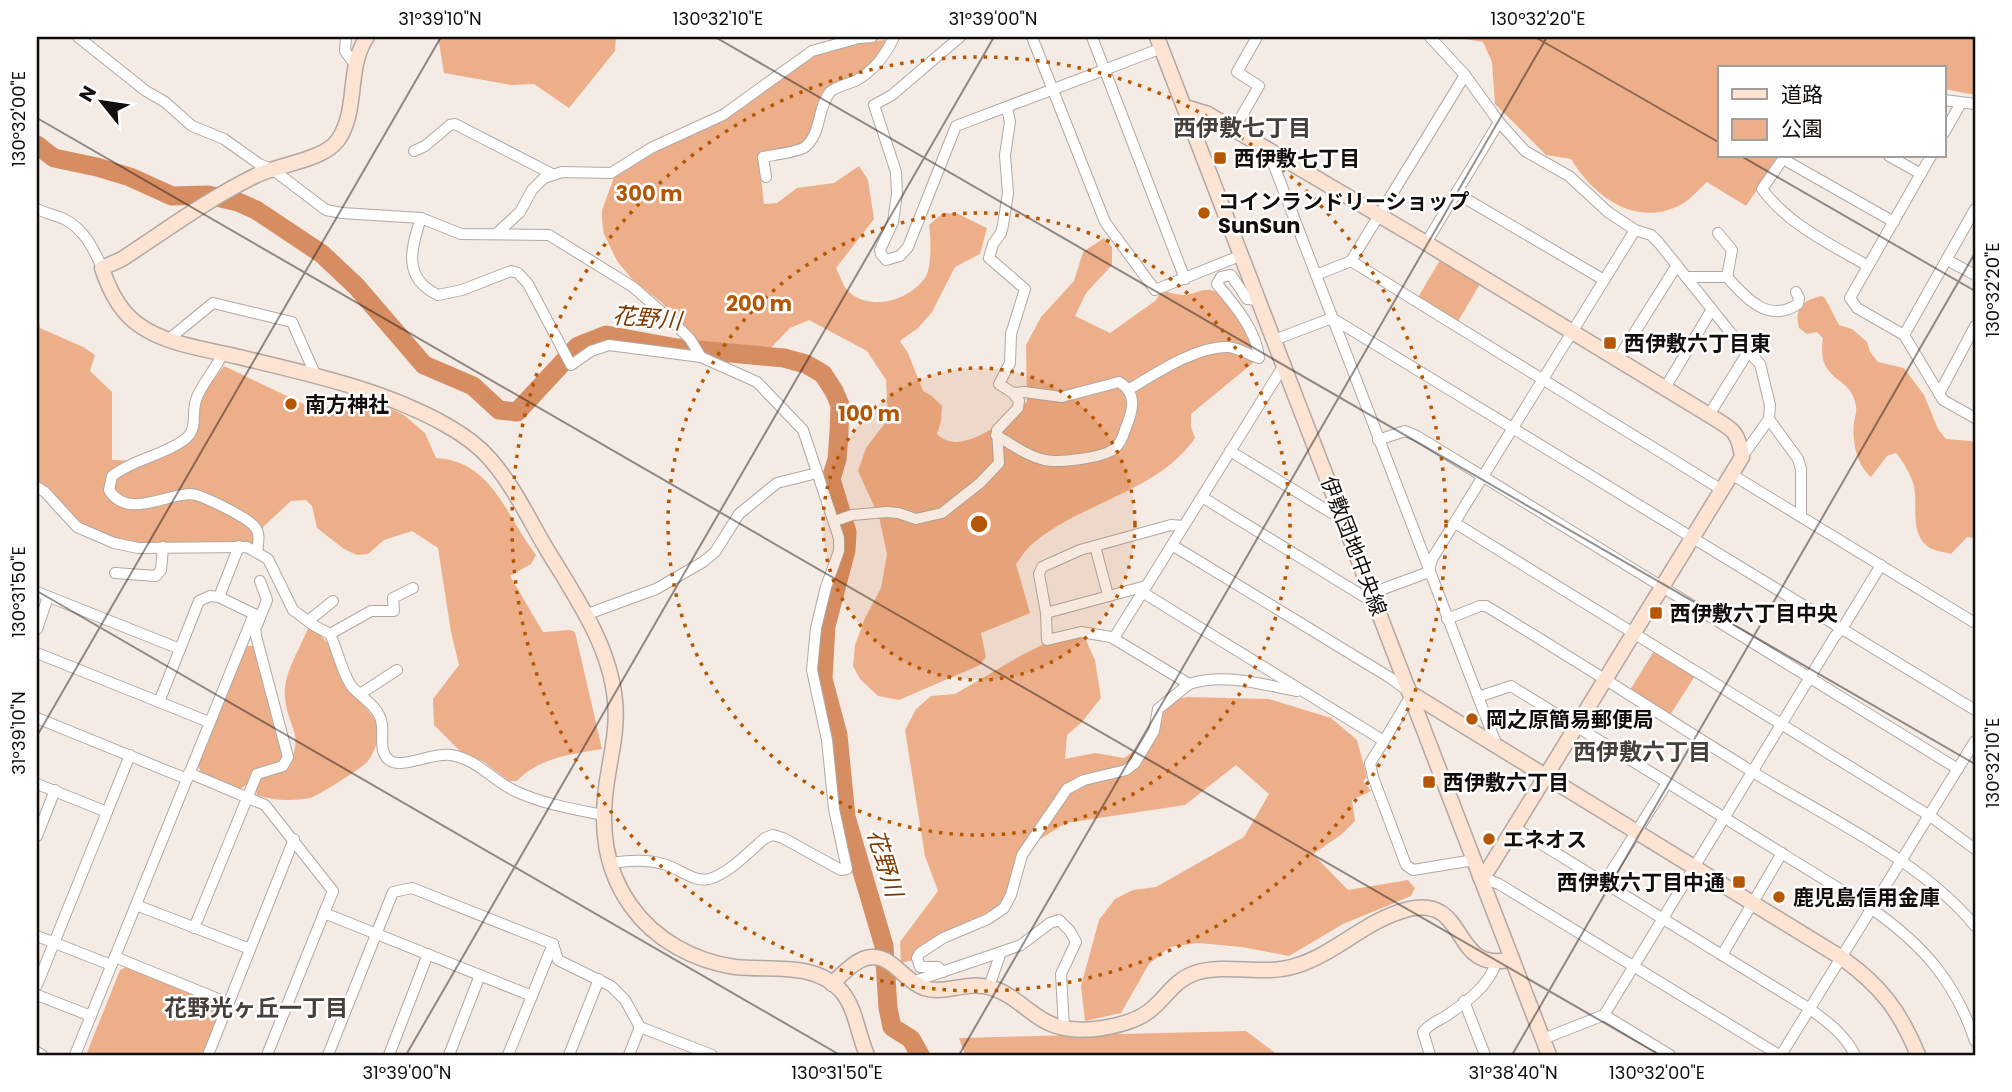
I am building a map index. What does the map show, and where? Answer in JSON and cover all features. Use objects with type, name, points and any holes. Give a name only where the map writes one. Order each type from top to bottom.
[{"type":"street","points":[[78,37],[192,126],[224,139],[258,164],[272,169],[326,210],[421,218],[461,234],[549,235],[632,287],[690,339],[701,357]]},
{"type":"street","points":[[346,37],[345,51],[356,66]]},
{"type":"street","points":[[102,268],[122,259],[230,190],[272,169],[315,156],[328,149],[337,141],[347,119],[356,66],[367,37]]},
{"type":"street","points":[[495,234],[520,212],[536,186],[552,174],[574,171],[611,173],[651,148],[723,115],[812,51],[872,37]]},
{"type":"street","points":[[766,177],[763,158],[804,148],[812,138],[822,105],[832,90],[863,76],[877,64],[894,37]]},
{"type":"street","points":[[960,37],[892,95],[874,105],[897,184],[893,222],[880,250],[884,258],[900,256],[908,247],[956,126],[1105,72],[1160,43]]},
{"type":"street","points":[[1032,37],[1104,222],[1155,290],[1242,256]]},
{"type":"street","points":[[1092,37],[1185,279]]},
{"type":"street","points":[[1234,129],[1259,86],[1237,72],[1257,37]]},
{"type":"street","points":[[1430,37],[1465,75],[1499,122],[1525,151],[1569,176],[1608,212],[1635,230],[1651,235],[1760,364],[1770,405],[1769,419],[1691,538],[1515,828],[1488,870],[1480,877],[1499,884],[1780,1055],[1975,741]]},
{"type":"street","name":"伊敷団地中央線","points":[[1160,43],[1549,1055]]},
{"type":"street","points":[[1316,275],[1351,261],[1465,75]]},
{"type":"street","points":[[1946,100],[1975,104]]},
{"type":"street","points":[[1946,129],[1961,103]]},
{"type":"street","points":[[1185,107],[1208,114],[1234,129],[1709,415],[1731,429],[1740,439],[1742,457]]},
{"type":"street","points":[[835,521],[887,512],[916,519],[948,511],[961,496],[996,468],[1000,457],[996,435],[1017,408],[1019,401],[1013,393],[999,384],[1010,363],[1011,334],[1026,289],[989,258],[1003,225],[1008,193],[1005,155],[1010,122],[1007,108]]},
{"type":"street","points":[[1426,243],[1499,122]]},
{"type":"street","points":[[414,151],[455,124],[552,174]]},
{"type":"street","points":[[1268,149],[1497,746]]},
{"type":"street","points":[[1868,266],[1804,230],[1773,204],[1762,188],[1784,158],[1894,222]]},
{"type":"street","points":[[1893,158],[1921,174]]},
{"type":"street","points":[[1930,158],[1850,298],[1857,308],[1904,335],[1943,400],[1975,418]]},
{"type":"street","points":[[1457,192],[1604,280]]},
{"type":"street","points":[[1904,335],[1975,209]]},
{"type":"street","points":[[38,211],[66,220],[86,238],[115,299],[137,324],[169,339],[362,389],[445,424],[482,451],[507,481],[585,615],[607,659],[616,723],[603,815],[604,843],[617,884],[636,912],[667,942],[700,959],[735,967],[803,971],[818,975],[832,984],[842,992],[849,1004],[867,1055]]},
{"type":"street","points":[[421,218],[413,242],[411,265],[417,277],[434,293],[462,290],[511,271],[518,273],[528,284],[571,365],[591,351],[609,345],[701,357],[757,382],[791,415],[807,437],[835,521],[839,551],[826,587],[816,628],[812,670],[827,740],[834,810],[847,869],[841,870],[773,835],[765,838],[710,879],[698,878],[665,864],[641,860],[610,863]]},
{"type":"street","points":[[1429,572],[1432,559],[1635,230]]},
{"type":"street","points":[[1718,233],[1732,250],[1727,278]]},
{"type":"street","points":[[1947,260],[1975,275]]},
{"type":"street","points":[[1351,261],[1721,490]]},
{"type":"street","points":[[1618,359],[1677,265]]},
{"type":"street","points":[[1128,390],[1184,359],[1222,348],[1238,349],[1259,358],[1239,311],[1217,284],[1217,280],[1221,276],[1231,275],[1247,299],[1259,300]]},
{"type":"street","points":[[1686,277],[1727,278],[1748,301],[1763,310],[1790,309],[1798,304],[1796,292]]},
{"type":"street","points":[[169,339],[213,303],[292,322],[316,376]]},
{"type":"street","points":[[1665,388],[1712,309]]},
{"type":"street","points":[[1274,340],[1332,318]]},
{"type":"street","points":[[1332,318],[1975,710]]},
{"type":"street","points":[[1938,394],[1975,326]]},
{"type":"street","points":[[1709,415],[1748,352]]},
{"type":"street","points":[[223,354],[195,401],[194,428],[186,439],[156,454],[127,464],[112,476],[109,490],[114,499],[130,505],[193,494],[224,507],[254,526],[259,536],[257,552]]},
{"type":"street","points":[[1114,638],[1284,365]]},
{"type":"street","points":[[996,435],[1027,453],[1047,460],[1058,461],[1107,453],[1118,444],[1133,408],[1128,390],[1119,382],[1062,397],[1013,393]]},
{"type":"street","points":[[1769,419],[1798,459],[1801,470],[1801,517]]},
{"type":"street","points":[[1378,440],[1405,431],[1417,436],[1958,769]]},
{"type":"street","points":[[1230,451],[1344,520]]},
{"type":"street","points":[[585,615],[656,589],[703,562],[715,551],[739,514],[778,483],[817,473]]},
{"type":"street","points":[[1731,474],[1975,623]]},
{"type":"street","points":[[37,487],[45,492],[69,520],[87,533],[128,546],[247,547],[268,559],[293,610],[330,634],[350,684],[379,714],[383,727],[382,750],[387,759],[396,764],[408,763],[432,754],[451,755],[476,763],[512,789],[534,799],[603,815]]},
{"type":"street","points":[[1202,497],[1374,598],[1429,572]]},
{"type":"street","points":[[1455,523],[1930,816],[1975,847]]},
{"type":"street","points":[[1183,526],[1171,525],[1080,550],[1042,568],[1039,574],[1046,612],[1044,619],[1047,640],[1081,632],[1114,638],[1189,684]]},
{"type":"street","points":[[1172,545],[1842,958],[1886,995],[1899,1014],[1918,1055]]},
{"type":"street","points":[[1095,546],[1108,595]]},
{"type":"street","points":[[115,573],[156,576],[161,570],[163,547]]},
{"type":"street","points":[[219,597],[239,547]]},
{"type":"street","points":[[1543,1039],[1604,1015],[1881,565]]},
{"type":"street","points":[[255,628],[267,600],[260,581]]},
{"type":"street","points":[[330,634],[371,611],[394,611],[393,598],[413,588]]},
{"type":"street","points":[[1046,612],[1108,595],[1144,589],[1384,741]]},
{"type":"street","points":[[37,592],[180,649]]},
{"type":"street","points":[[159,702],[199,601],[210,596],[219,597],[254,614]]},
{"type":"street","points":[[37,629],[48,597]]},
{"type":"street","points":[[308,621],[333,601]]},
{"type":"street","points":[[1447,619],[1486,606],[1902,861],[1940,890],[1975,926]]},
{"type":"street","points":[[194,928],[257,774],[284,766],[288,757],[255,628],[254,614]]},
{"type":"street","points":[[75,1055],[254,614]]},
{"type":"street","points":[[37,653],[209,722]]},
{"type":"street","points":[[360,694],[397,670]]},
{"type":"street","points":[[943,972],[938,967],[920,967],[917,958],[920,953],[943,938],[988,919],[1004,908],[1011,895],[1022,855],[1066,789],[1084,779],[1126,770],[1135,763],[1154,731],[1158,709],[1189,684],[1204,679],[1227,678],[1303,692]]},
{"type":"street","points":[[1478,697],[1511,686],[1872,909],[1909,936],[1938,969],[1954,992],[1975,1041]]},
{"type":"street","points":[[1412,694],[1370,764],[1373,777],[1406,865],[1413,870],[1474,860]]},
{"type":"street","points":[[37,718],[130,755],[248,796],[265,805],[333,891],[267,1055]]},
{"type":"street","points":[[37,985],[130,755]]},
{"type":"street","points":[[37,783],[107,812]]},
{"type":"street","points":[[1604,883],[1667,783]]},
{"type":"street","points":[[37,836],[55,790]]},
{"type":"street","points":[[1515,828],[1810,1009],[1837,1031],[1855,1055]]},
{"type":"street","points":[[208,1055],[294,839]]},
{"type":"street","points":[[1722,955],[1782,853]]},
{"type":"street","points":[[328,1055],[393,892],[412,888],[553,944]]},
{"type":"street","points":[[136,905],[250,949]]},
{"type":"street","points":[[832,984],[850,966],[874,956],[890,963],[911,982],[931,990],[969,984],[989,987],[1009,995],[1052,1025],[1084,1031],[1108,1027],[1145,1015],[1178,982],[1194,973],[1223,969],[1292,967],[1319,956],[1374,922],[1409,909],[1437,911],[1460,931],[1476,956],[1496,963],[1512,959]]},
{"type":"street","points":[[324,913],[532,996]]},
{"type":"street","points":[[911,982],[1001,953],[1059,920],[1076,942],[1061,974],[1065,1028]]},
{"type":"street","points":[[37,936],[228,1003]]},
{"type":"street","points":[[553,944],[558,960],[611,986],[625,1000],[640,1027],[695,1052],[712,1055]]},
{"type":"street","points":[[508,1055],[553,944]]},
{"type":"street","points":[[989,987],[1001,953]]},
{"type":"street","points":[[389,1055],[428,954]]},
{"type":"street","points":[[1430,1055],[1423,1032],[1489,980],[1496,963]]},
{"type":"street","points":[[449,1055],[480,975]]},
{"type":"street","points":[[569,1055],[598,979]]},
{"type":"street","points":[[37,995],[91,1016]]},
{"type":"street","points":[[1464,1001],[1485,1055]]},
{"type":"street","points":[[1604,1015],[1655,1052],[1670,1055]]},
{"type":"street","points":[[629,1055],[640,1027]]},
{"type":"street","points":[[37,1052],[42,1055]]},
{"type":"green space","points":[[438,37],[616,37],[615,51],[569,108],[534,84],[511,85],[444,73]]},
{"type":"green space","points":[[1453,37],[1975,37],[1975,95],[1946,89],[1946,66],[1718,66],[1718,158],[1779,158],[1746,206],[1707,182],[1682,204],[1665,211],[1649,213],[1633,211],[1604,197],[1571,159],[1546,155],[1495,104],[1492,62],[1483,42]]},
{"type":"green space","points":[[885,40],[884,49],[873,64],[837,83],[824,94],[808,139],[791,150],[759,159],[764,204],[777,203],[797,188],[834,183],[859,166],[868,180],[874,219],[836,268],[847,290],[868,301],[889,301],[900,297],[918,286],[925,278],[930,260],[929,225],[943,213],[958,214],[987,228],[980,254],[955,267],[932,312],[918,328],[900,341],[908,353],[923,391],[942,406],[937,434],[947,440],[959,442],[971,439],[997,426],[1027,402],[1026,345],[1041,317],[1074,281],[1083,252],[1104,238],[1112,247],[1112,265],[1086,293],[1075,316],[1110,333],[1155,301],[1162,291],[1184,295],[1211,290],[1219,294],[1234,310],[1247,332],[1254,354],[1254,362],[1191,414],[1191,427],[1195,438],[1179,457],[1139,485],[1048,532],[1027,549],[1016,564],[1030,613],[981,633],[986,657],[980,665],[899,700],[878,696],[860,679],[853,666],[855,645],[865,618],[881,588],[887,554],[879,517],[858,471],[866,448],[888,419],[886,380],[867,351],[809,320],[790,328],[764,355],[728,357],[703,345],[662,303],[632,279],[617,261],[604,234],[602,221],[602,210],[616,172],[651,152],[743,108],[812,56],[843,44]]},
{"type":"green space","points":[[1440,260],[1480,284],[1457,323],[1417,299]]},
{"type":"green space","points":[[1821,296],[1825,298],[1839,325],[1852,329],[1867,342],[1870,352],[1878,362],[1904,368],[1924,395],[1938,429],[1946,439],[1971,441],[1975,444],[1975,538],[1967,537],[1951,554],[1930,548],[1919,536],[1914,486],[1896,453],[1887,456],[1871,477],[1862,466],[1855,444],[1856,408],[1853,396],[1825,364],[1822,353],[1823,338],[1817,332],[1807,334],[1799,328],[1798,315],[1801,306]]},
{"type":"green space","points":[[37,309],[40,328],[95,355],[90,371],[112,392],[112,460],[143,461],[182,442],[198,423],[201,397],[224,366],[312,408],[336,407],[351,398],[365,396],[404,415],[425,433],[436,458],[455,461],[485,480],[536,555],[531,564],[510,576],[543,632],[575,632],[602,749],[556,758],[535,767],[517,781],[509,781],[484,762],[462,753],[434,725],[433,699],[459,665],[438,548],[412,531],[384,540],[368,554],[357,555],[344,549],[317,528],[312,506],[306,500],[291,501],[264,526],[253,546],[242,542],[137,542],[117,539],[78,523],[49,490],[37,482]]},
{"type":"green space","points":[[309,626],[327,642],[346,682],[373,717],[378,730],[377,743],[365,764],[310,798],[290,800],[263,797],[257,795],[255,788],[261,777],[286,770],[295,748],[295,733],[285,698],[286,680]]},
{"type":"green space","points":[[1079,636],[1085,638],[1095,660],[1101,698],[1081,723],[1067,735],[1065,759],[1095,753],[1124,758],[1147,742],[1167,701],[1187,697],[1269,699],[1331,718],[1357,740],[1367,777],[1363,781],[1371,791],[1352,800],[1355,821],[1342,834],[1313,854],[1348,890],[1408,880],[1415,888],[1411,896],[1343,924],[1289,956],[1242,947],[1198,943],[1170,947],[1149,964],[1121,1013],[1085,1021],[1081,986],[1099,920],[1115,899],[1133,890],[1156,887],[1244,837],[1269,794],[1236,765],[1185,805],[1066,823],[1016,854],[1009,888],[999,907],[945,932],[918,951],[913,960],[901,963],[900,942],[938,891],[925,856],[905,730],[916,709],[931,696],[955,694],[1050,641]]},
{"type":"green space","points":[[246,646],[255,646],[284,757],[280,763],[240,789],[201,773],[198,766]]},
{"type":"green space","points":[[1654,651],[1695,676],[1670,715],[1630,690]]},
{"type":"green space","points":[[127,967],[218,1003],[221,1011],[203,1055],[86,1055],[120,970]]},
{"type":"green space","points":[[1246,1031],[1278,1055],[965,1055],[959,1038]]},
{"type":"waterway","name":"花野川","points":[[37,145],[54,158],[130,177],[172,196],[208,195],[238,202],[256,210],[322,254],[356,286],[424,365],[473,386],[499,410],[517,412],[578,346],[606,335],[677,348],[784,358],[806,364],[823,374],[840,405],[837,459],[831,479],[847,532],[846,550],[826,626],[823,679],[838,735],[846,817],[884,946],[888,1008],[892,1027],[911,1039],[920,1055]]},
{"type":"place","name":"西伊敷七丁目","points":[[1220,158]]},
{"type":"place","name":"コインランドリーショップ SunSun","points":[[1204,213]]},
{"type":"place","name":"西伊敷六丁目東","points":[[1610,343]]},
{"type":"place","name":"南方神社","points":[[291,404]]},
{"type":"place","name":"西伊敷六丁目中央","points":[[1656,613]]},
{"type":"place","name":"岡之原簡易郵便局","points":[[1472,719]]},
{"type":"place","name":"西伊敷六丁目","points":[[1429,782]]},
{"type":"place","name":"エネオス","points":[[1489,839]]},
{"type":"place","name":"西伊敷六丁目中通","points":[[1739,882]]},
{"type":"place","name":"鹿児島信用金庫","points":[[1779,897]]},
{"type":"district","name":"西伊敷七丁目","points":[[1242,128]]},
{"type":"district","name":"西伊敷六丁目","points":[[1642,752]]},
{"type":"district","name":"花野光ヶ丘一丁目","points":[[256,1008]]}]
